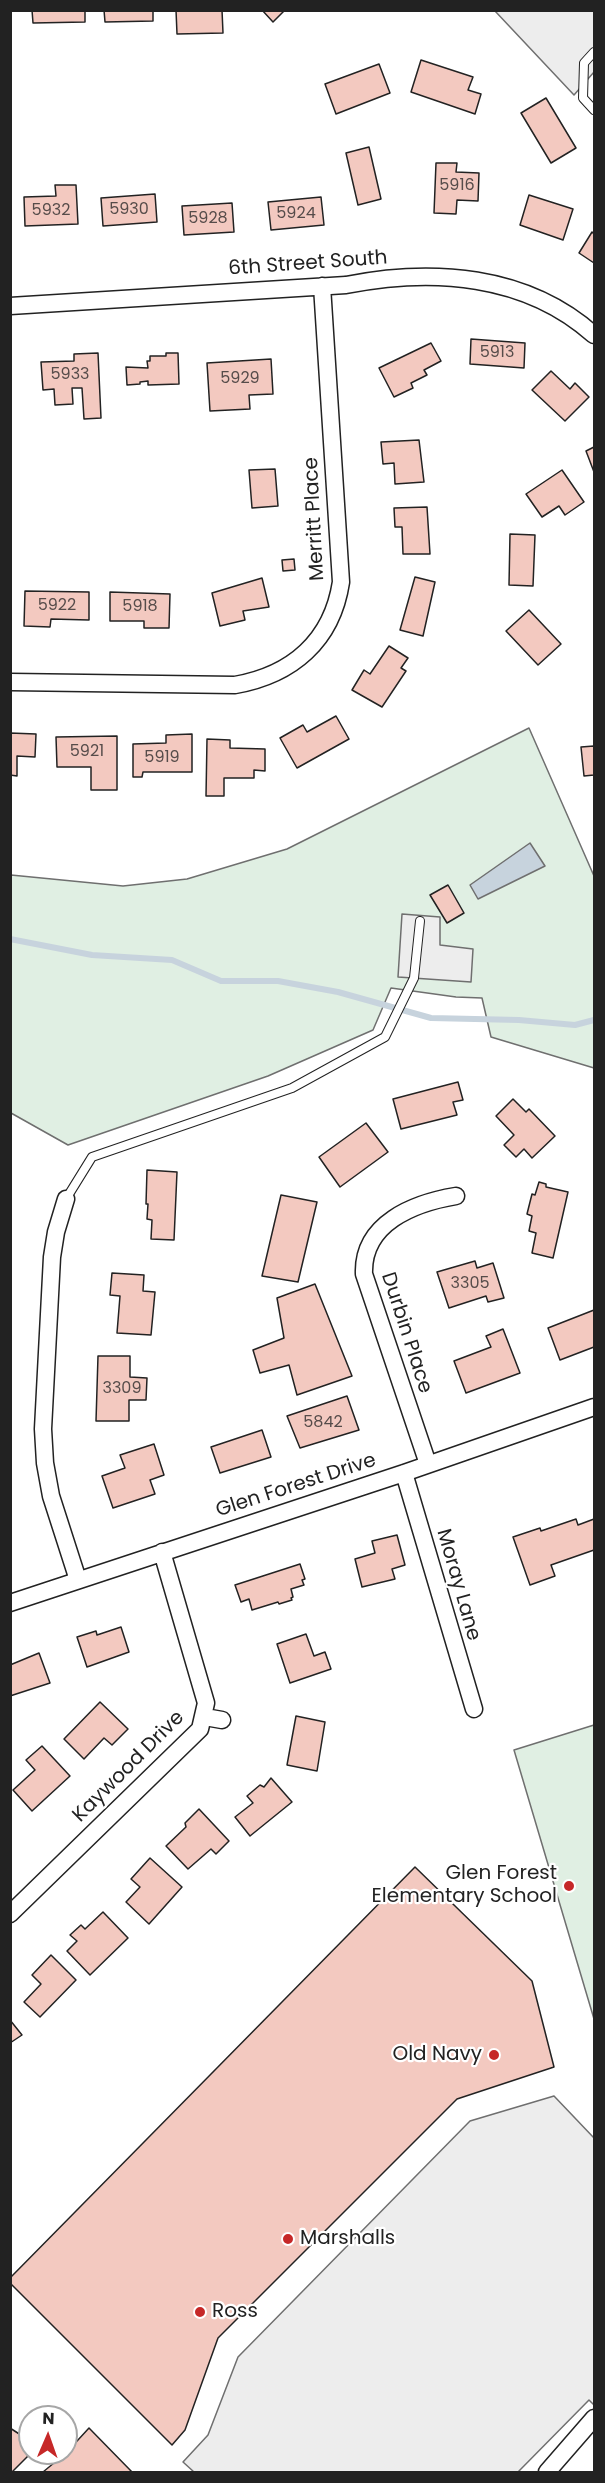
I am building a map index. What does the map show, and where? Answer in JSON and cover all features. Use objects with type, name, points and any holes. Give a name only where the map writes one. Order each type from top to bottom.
[{"type":"street","name":"6th Street South","points":[[10,306],[322,286],[369,280],[430,277],[472,278],[534,296],[556,306],[594,335]]},
{"type":"street","name":"Merritt Place","points":[[10,682],[236,685],[257,681],[282,671],[301,658],[315,642],[330,621],[339,600],[341,582],[322,286]]},
{"type":"street","name":"Durbin Place","points":[[428,1464],[364,1274],[363,1261],[373,1239],[388,1222],[410,1208],[456,1196]]},
{"type":"street","points":[[66,1199],[56,1232],[52,1257],[43,1429],[45,1463],[51,1496],[78,1580]]},
{"type":"street","name":"Glen Forest Drive","points":[[10,1603],[404,1473],[594,1407]]},
{"type":"street","name":"Moray Lane","points":[[404,1473],[474,1709]]},
{"type":"street","name":"Kaywood Drive","points":[[10,1914],[200,1729],[205,1717],[206,1703],[162,1552]]},
{"type":"street","points":[[205,1717],[222,1720]]},
{"type":"street","points":[[547,2472],[594,2418]]},
{"type":"lane","points":[[594,52],[584,63],[583,98],[594,110]]},
{"type":"lane","points":[[66,1199],[92,1157],[292,1088],[385,1036],[414,978],[420,921]]},
{"type":"green space","points":[[529,728],[594,876],[594,1068],[491,1037],[482,998],[456,997],[391,988],[373,1030],[268,1076],[68,1145],[11,1113],[11,875],[123,886],[187,879],[287,849]]},
{"type":"green space","name":"Glen Forest Elementary School","points":[[594,1725],[594,2019],[514,1750]]},
{"type":"shaded area","points":[[495,11],[594,11],[594,72],[574,95]]},
{"type":"shaded area","points":[[530,843],[545,866],[478,899],[470,885]]},
{"type":"shaded area","points":[[402,914],[440,917],[440,945],[473,949],[471,982],[398,977]]},
{"type":"shaded area","points":[[554,2096],[594,2138],[594,2405],[589,2400],[518,2472],[194,2472],[183,2462],[208,2435],[238,2357],[470,2121]]},
{"type":"building","points":[[32,10],[85,10],[85,22],[33,23]]},
{"type":"building","points":[[104,10],[153,10],[153,21],[105,22]]},
{"type":"building","points":[[176,10],[222,10],[223,33],[177,34]]},
{"type":"building","points":[[262,10],[285,10],[273,22]]},
{"type":"building","points":[[421,60],[473,77],[468,90],[481,94],[475,114],[411,92]]},
{"type":"building","points":[[379,64],[390,93],[336,114],[325,84]]},
{"type":"building","points":[[546,98],[576,148],[551,163],[521,113]]},
{"type":"building","points":[[369,147],[381,199],[358,205],[346,153]]},
{"type":"building","points":[[436,163],[457,163],[456,172],[479,173],[478,201],[457,200],[456,214],[434,213]]},
{"type":"building","points":[[55,185],[76,185],[78,224],[25,226],[24,197],[56,196]]},
{"type":"building","points":[[155,194],[157,222],[103,226],[101,198]]},
{"type":"building","points":[[529,195],[573,209],[563,240],[520,225]]},
{"type":"building","points":[[321,197],[324,225],[271,230],[268,202]]},
{"type":"building","points":[[232,203],[234,232],[184,235],[182,206]]},
{"type":"building","points":[[592,232],[594,234],[594,263],[579,253]]},
{"type":"building","points":[[471,339],[525,343],[524,368],[470,364]]},
{"type":"building","points":[[431,343],[441,361],[424,370],[427,375],[411,383],[413,388],[394,397],[379,368]]},
{"type":"building","points":[[98,353],[101,418],[84,419],[82,388],[72,388],[73,404],[55,405],[54,389],[43,390],[41,362],[74,361],[74,354]]},
{"type":"building","points":[[166,353],[178,353],[179,384],[148,385],[148,381],[127,385],[126,367],[148,368],[147,361],[150,361],[150,356],[166,356]]},
{"type":"building","points":[[271,359],[273,394],[249,395],[250,409],[210,411],[207,363]]},
{"type":"building","points":[[551,371],[570,389],[575,383],[589,397],[565,421],[532,390]]},
{"type":"building","points":[[419,440],[424,482],[395,484],[394,463],[383,464],[381,442]]},
{"type":"building","points":[[594,447],[594,472],[586,451]]},
{"type":"building","points":[[275,469],[278,506],[252,508],[249,470]]},
{"type":"building","points":[[562,470],[584,502],[565,515],[559,506],[542,517],[526,494]]},
{"type":"building","points":[[427,507],[430,554],[403,554],[402,527],[395,527],[394,508]]},
{"type":"building","points":[[510,534],[535,535],[533,586],[509,585]]},
{"type":"building","points":[[294,559],[295,570],[283,571],[282,560]]},
{"type":"building","points":[[415,577],[435,582],[423,636],[400,630]]},
{"type":"building","points":[[262,578],[269,607],[243,611],[245,620],[220,626],[212,593]]},
{"type":"building","points":[[25,591],[89,592],[89,620],[51,619],[50,627],[24,626]]},
{"type":"building","points":[[110,592],[170,594],[169,628],[144,628],[144,621],[110,621]]},
{"type":"building","points":[[529,610],[561,644],[538,665],[506,631]]},
{"type":"building","points":[[389,646],[408,658],[401,668],[406,671],[382,707],[352,690],[364,670],[370,674]]},
{"type":"building","points":[[336,716],[349,739],[297,768],[280,738],[303,725],[307,732]]},
{"type":"building","points":[[10,733],[36,734],[35,757],[17,756],[17,776],[10,775]]},
{"type":"building","points":[[192,734],[192,772],[143,772],[142,777],[133,777],[133,744],[166,743],[166,735]]},
{"type":"building","points":[[117,736],[117,790],[91,790],[91,767],[57,767],[56,737]]},
{"type":"building","points":[[207,739],[230,740],[230,748],[265,749],[265,771],[254,770],[254,778],[224,778],[224,796],[206,796]]},
{"type":"building","points":[[594,746],[594,775],[584,776],[581,747]]},
{"type":"building","points":[[448,885],[464,913],[447,923],[430,895]]},
{"type":"building","points":[[458,1082],[463,1100],[453,1102],[457,1115],[401,1129],[393,1099]]},
{"type":"building","points":[[513,1099],[526,1112],[529,1109],[555,1136],[532,1158],[524,1149],[516,1157],[504,1145],[514,1135],[496,1116]]},
{"type":"building","points":[[366,1123],[388,1152],[340,1187],[319,1157]]},
{"type":"building","points":[[147,1170],[177,1172],[174,1240],[151,1239],[152,1220],[147,1219],[148,1204],[146,1204]]},
{"type":"building","points":[[539,1182],[546,1184],[546,1187],[568,1192],[553,1258],[532,1253],[536,1233],[529,1231],[532,1216],[527,1214],[532,1194],[535,1195]]},
{"type":"building","points":[[281,1195],[317,1202],[298,1282],[262,1276]]},
{"type":"building","points":[[475,1261],[477,1268],[493,1263],[504,1298],[488,1302],[486,1296],[449,1308],[437,1272]]},
{"type":"building","points":[[112,1273],[144,1275],[143,1291],[155,1292],[151,1335],[117,1333],[120,1296],[110,1295]]},
{"type":"building","points":[[315,1284],[352,1376],[297,1395],[289,1365],[260,1373],[253,1350],[284,1338],[277,1298]]},
{"type":"building","points":[[594,1310],[594,1347],[560,1360],[548,1328]]},
{"type":"building","points":[[503,1329],[520,1373],[466,1393],[454,1361],[491,1347],[486,1336]]},
{"type":"building","points":[[98,1356],[130,1356],[130,1377],[147,1378],[146,1400],[129,1400],[129,1421],[96,1421]]},
{"type":"building","points":[[347,1396],[359,1430],[300,1448],[287,1416]]},
{"type":"building","points":[[262,1430],[271,1457],[220,1473],[211,1447]]},
{"type":"building","points":[[154,1444],[164,1475],[150,1480],[155,1494],[113,1508],[102,1476],[125,1468],[120,1455]]},
{"type":"building","points":[[576,1519],[578,1525],[594,1519],[594,1550],[551,1565],[555,1576],[530,1585],[513,1537],[540,1528],[541,1531]]},
{"type":"building","points":[[397,1535],[405,1565],[392,1569],[395,1579],[362,1587],[355,1559],[375,1553],[372,1541]]},
{"type":"building","points":[[300,1564],[305,1579],[302,1580],[304,1585],[291,1589],[292,1600],[252,1610],[249,1599],[241,1602],[235,1585]]},
{"type":"building","points":[[121,1627],[129,1652],[87,1667],[77,1637],[96,1631],[97,1635]]},
{"type":"building","points":[[306,1634],[314,1656],[325,1652],[331,1669],[290,1683],[277,1644]]},
{"type":"building","points":[[39,1653],[50,1683],[10,1696],[10,1665]]},
{"type":"building","points":[[100,1702],[128,1729],[112,1745],[104,1738],[84,1759],[64,1739]]},
{"type":"building","points":[[296,1716],[325,1722],[317,1771],[287,1765]]},
{"type":"building","points":[[42,1746],[70,1776],[32,1811],[13,1790],[35,1770],[26,1760]]},
{"type":"building","points":[[271,1778],[292,1802],[250,1836],[235,1817],[253,1803],[247,1796],[260,1785],[264,1787]]},
{"type":"building","points":[[199,1809],[229,1841],[216,1854],[211,1849],[188,1869],[166,1846],[186,1827],[185,1823]]},
{"type":"building","points":[[150,1858],[182,1887],[149,1924],[126,1902],[140,1887],[131,1879]]},
{"type":"building","points":[[415,1867],[532,1981],[554,2067],[457,2099],[218,2338],[185,2430],[172,2445],[10,2283],[10,2278]]},
{"type":"building","points":[[103,1912],[128,1938],[90,1975],[67,1951],[77,1941],[70,1935],[81,1925],[85,1929]]},
{"type":"building","points":[[51,1955],[76,1980],[40,2017],[24,2002],[41,1984],[32,1975]]},
{"type":"building","points":[[10,2020],[22,2035],[10,2043]]},
{"type":"building","points":[[10,2428],[18,2433],[19,2465],[10,2472]]},
{"type":"building","points":[[89,2428],[132,2472],[43,2472],[51,2465],[78,2465],[78,2440]]},
{"type":"waterway","points":[[10,939],[92,955],[172,960],[221,981],[278,981],[338,992],[431,1018],[519,1020],[575,1025],[594,1020]]},
{"type":"place","name":"Glen Forest Elementary School","points":[[569,1886]]},
{"type":"place","name":"Old Navy","points":[[494,2055]]},
{"type":"place","name":"Marshalls","points":[[288,2239]]},
{"type":"place","name":"Ross","points":[[200,2312]]}]
